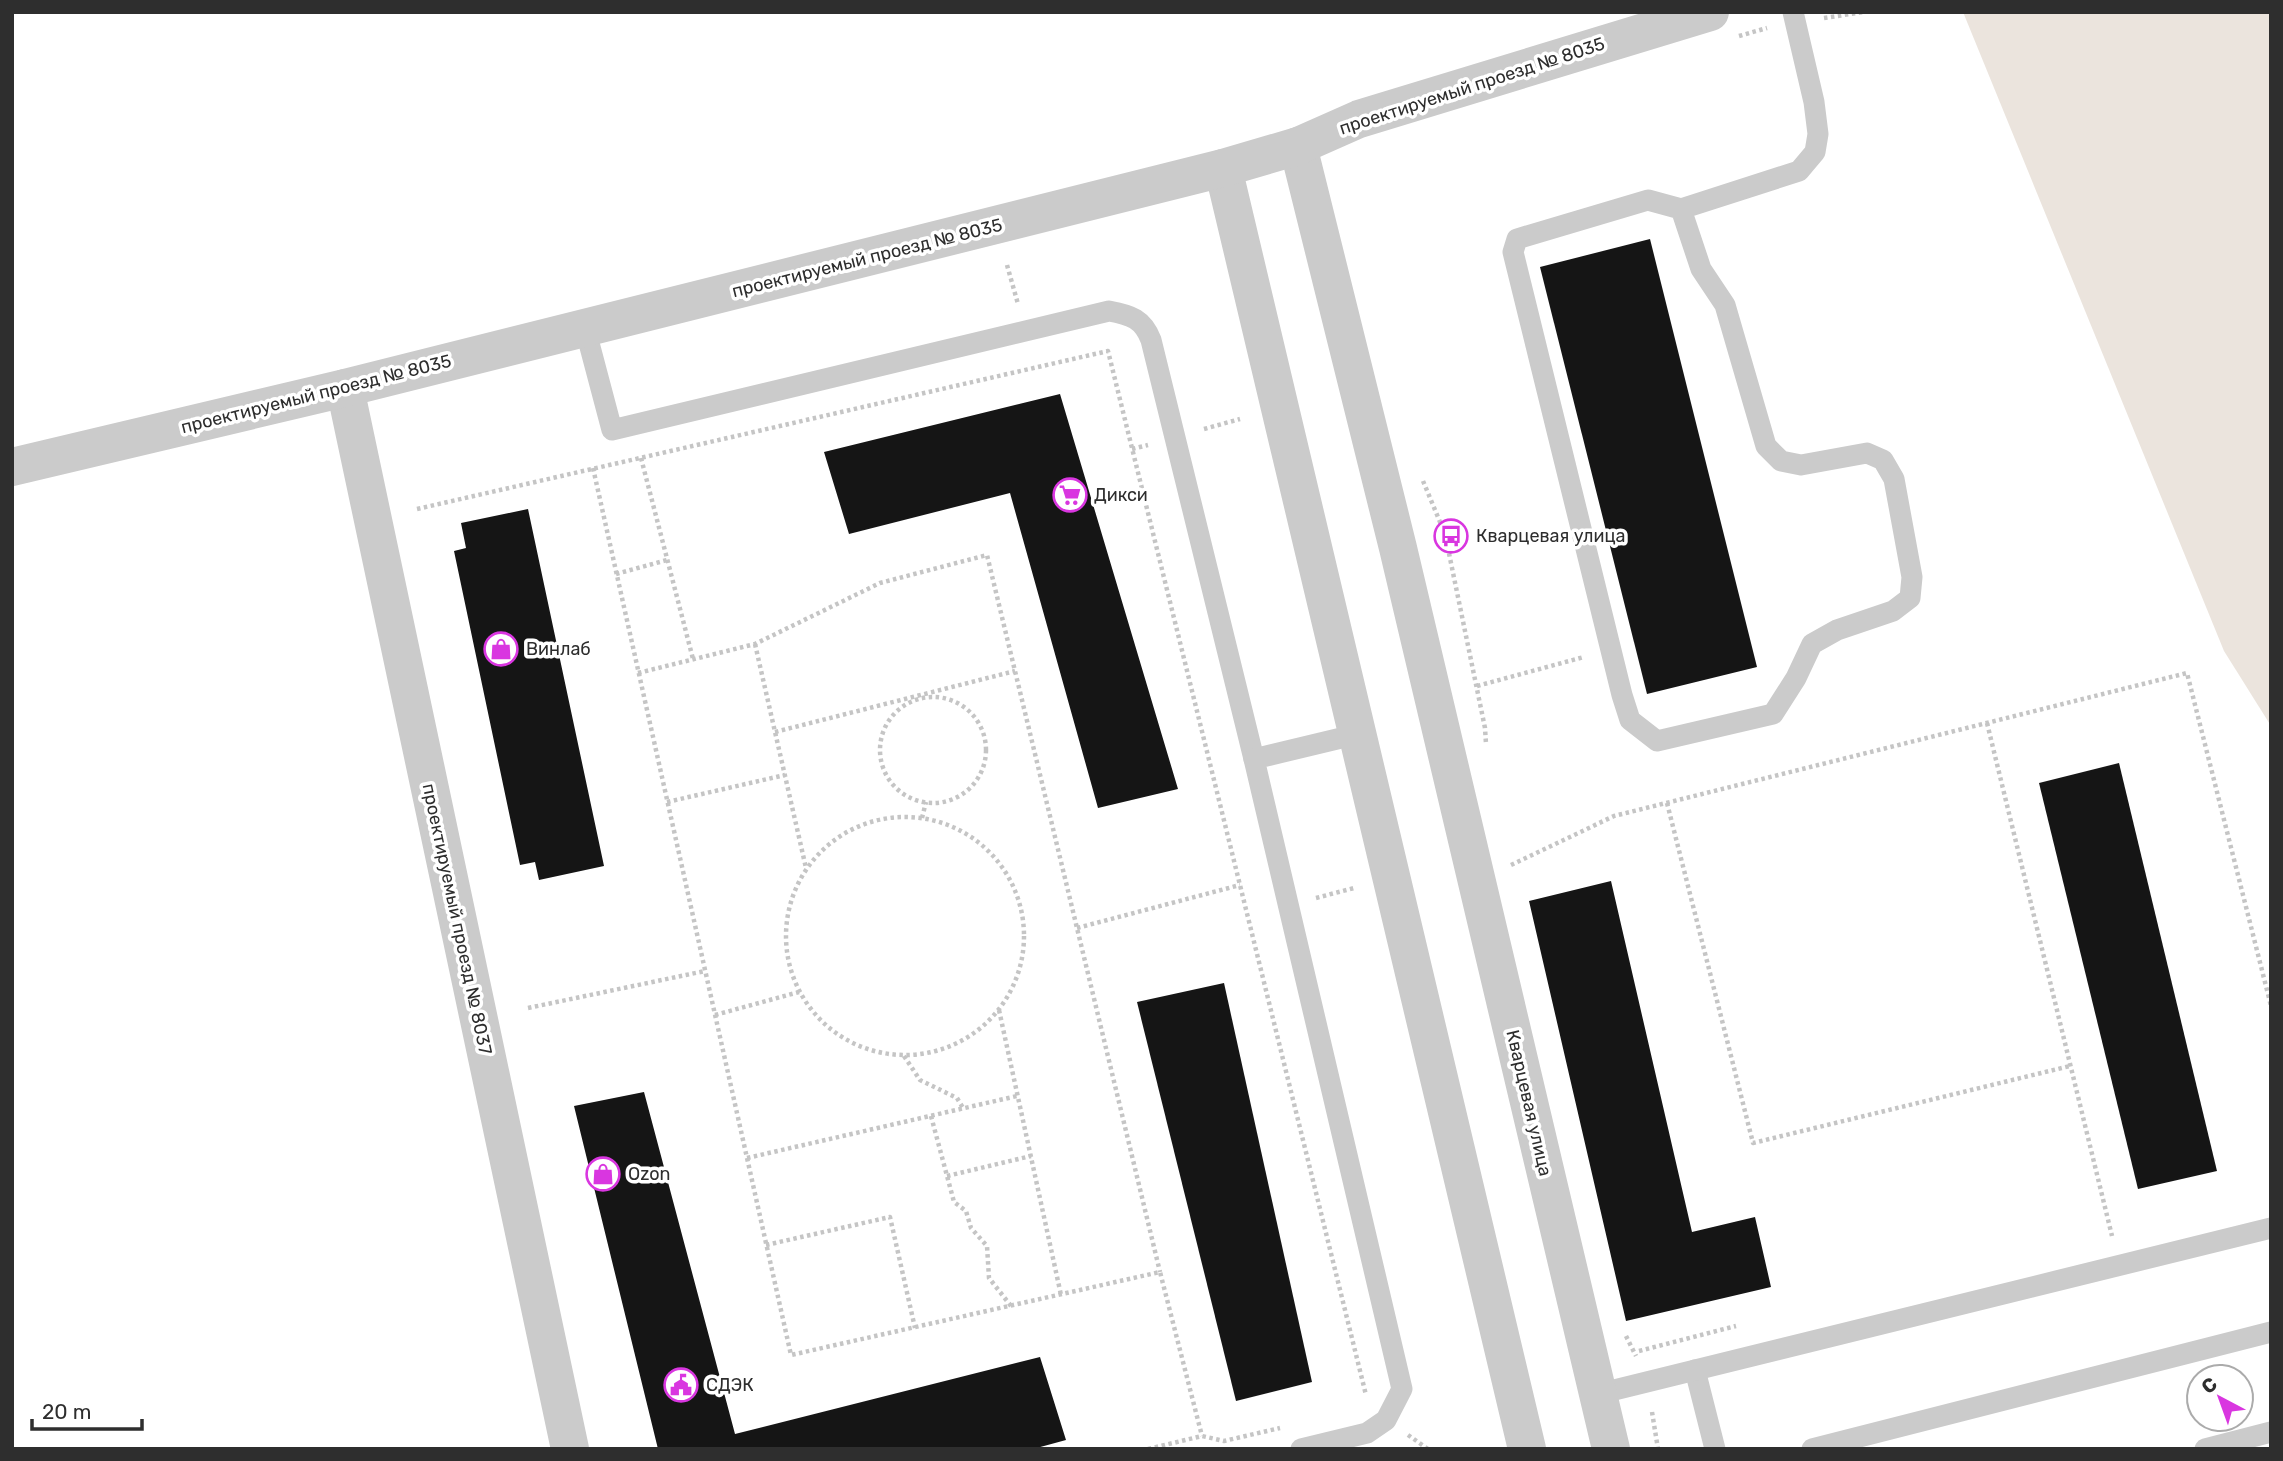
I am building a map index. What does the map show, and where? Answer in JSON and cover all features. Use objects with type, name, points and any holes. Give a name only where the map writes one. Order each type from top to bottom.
[{"type":"street","name":"проектируемый проезд № 8035","points":[[12,467],[345,388],[1223,168],[1298,146],[1359,119],[1722,25]]},
{"type":"street","name":"Кварцевая улица","points":[[1298,146],[1398,548],[1611,1449]]},
{"type":"street","points":[[1223,168],[1527,1449]]},
{"type":"street","name":"проектируемый проезд № 8037","points":[[345,388],[569,1449]]},
{"type":"lane","points":[[1681,209],[1701,269],[1726,305],[1766,446],[1780,461],[1801,465],[1867,453],[1883,460],[1894,479],[1912,577],[1910,598],[1893,611],[1838,630],[1812,644],[1796,678],[1773,714],[1657,741],[1630,720],[1513,252],[1517,239],[1648,200],[1681,209],[1799,171],[1815,152],[1818,134],[1814,102],[1795,18]]},
{"type":"lane","points":[[585,328],[611,430],[1109,311],[1127,314],[1140,320],[1151,341],[1254,759],[1402,1389],[1386,1420],[1367,1433],[1301,1449]]},
{"type":"lane","points":[[1254,759],[1358,734]]},
{"type":"lane","points":[[1598,1394],[2271,1228]]},
{"type":"lane","points":[[1812,1449],[2271,1332]]},
{"type":"lane","points":[[1695,1370],[1715,1449]]},
{"type":"lane","points":[[2205,1449],[2271,1432]]},
{"type":"path","points":[[1722,25],[1864,12]]},
{"type":"path","points":[[416,509],[1108,351],[1366,1395],[1361,1403]]},
{"type":"path","points":[[641,458],[693,659]]},
{"type":"path","points":[[593,468],[791,1355],[1160,1272]]},
{"type":"path","points":[[1420,472],[1445,534],[1485,728],[1487,753]]},
{"type":"path","points":[[638,673],[755,644],[880,583],[987,555],[1202,1436]]},
{"type":"path","points":[[616,574],[667,560]]},
{"type":"path","points":[[755,644],[806,870]]},
{"type":"path","points":[[1477,687],[1611,650]]},
{"type":"path","points":[[775,732],[934,694],[954,701],[971,712],[983,730],[987,750],[982,770],[971,788],[946,801],[926,802],[906,796],[891,781],[882,763],[880,742],[887,722],[901,707],[920,698],[934,694],[1015,671]]},
{"type":"path","points":[[1501,869],[1614,816],[2187,673],[2271,1006]]},
{"type":"path","points":[[1987,723],[2112,1236]]},
{"type":"path","points":[[667,802],[785,775]]},
{"type":"path","points":[[922,818],[926,802]]},
{"type":"path","points":[[1667,803],[1753,1143],[2070,1066]]},
{"type":"path","points":[[891,817],[922,818],[952,826],[979,842],[1000,864],[1016,891],[1023,922],[1023,953],[1014,983],[999,1010],[976,1032],[963,1040],[934,1052],[903,1055],[872,1051],[844,1038],[819,1020],[799,992],[789,965],[785,935],[790,904],[806,870],[833,840],[861,825],[891,817]]},
{"type":"path","points":[[1077,928],[1240,885]]},
{"type":"path","points":[[528,1009],[705,971]]},
{"type":"path","points":[[715,1015],[799,992]]},
{"type":"path","points":[[999,1010],[1061,1295]]},
{"type":"path","points":[[903,1055],[920,1080],[957,1098],[964,1109]]},
{"type":"path","points":[[747,1158],[1017,1096]]},
{"type":"path","points":[[931,1116],[954,1202],[966,1211],[971,1228],[987,1246],[989,1278],[1011,1306]]},
{"type":"path","points":[[947,1176],[1031,1156]]},
{"type":"path","points":[[766,1245],[890,1216],[915,1328]]},
{"type":"path","points":[[1624,1332],[1640,1363],[1658,1449]]},
{"type":"path","points":[[1148,1449],[1202,1436],[1224,1441],[1291,1425]]},
{"type":"shaded area","points":[[1963,12],[2271,12],[2271,726],[2224,651]]},
{"type":"building","points":[[1650,239],[1757,667],[1647,694],[1540,267]]},
{"type":"building","points":[[1060,394],[1178,789],[1098,808],[1010,493],[849,534],[824,452]]},
{"type":"building","points":[[528,509],[604,866],[539,880],[535,862],[520,865],[454,551],[466,548],[461,523]]},
{"type":"building","points":[[2119,763],[2217,1171],[2138,1189],[2039,783]]},
{"type":"building","points":[[1611,881],[1692,1232],[1755,1217],[1771,1287],[1626,1321],[1529,901]]},
{"type":"building","points":[[1224,983],[1312,1382],[1236,1401],[1137,1002]]},
{"type":"building","points":[[644,1092],[735,1434],[1040,1357],[1066,1440],[1033,1449],[658,1449],[574,1106]]},
{"type":"place","name":"Дикси","points":[[1070,495]]},
{"type":"place","name":"Кварцевая улица","points":[[1451,536]]},
{"type":"place","name":"Винлаб","points":[[501,649]]},
{"type":"place","name":"Ozon","points":[[603,1174]]},
{"type":"place","name":"СДЭК","points":[[681,1385]]}]
